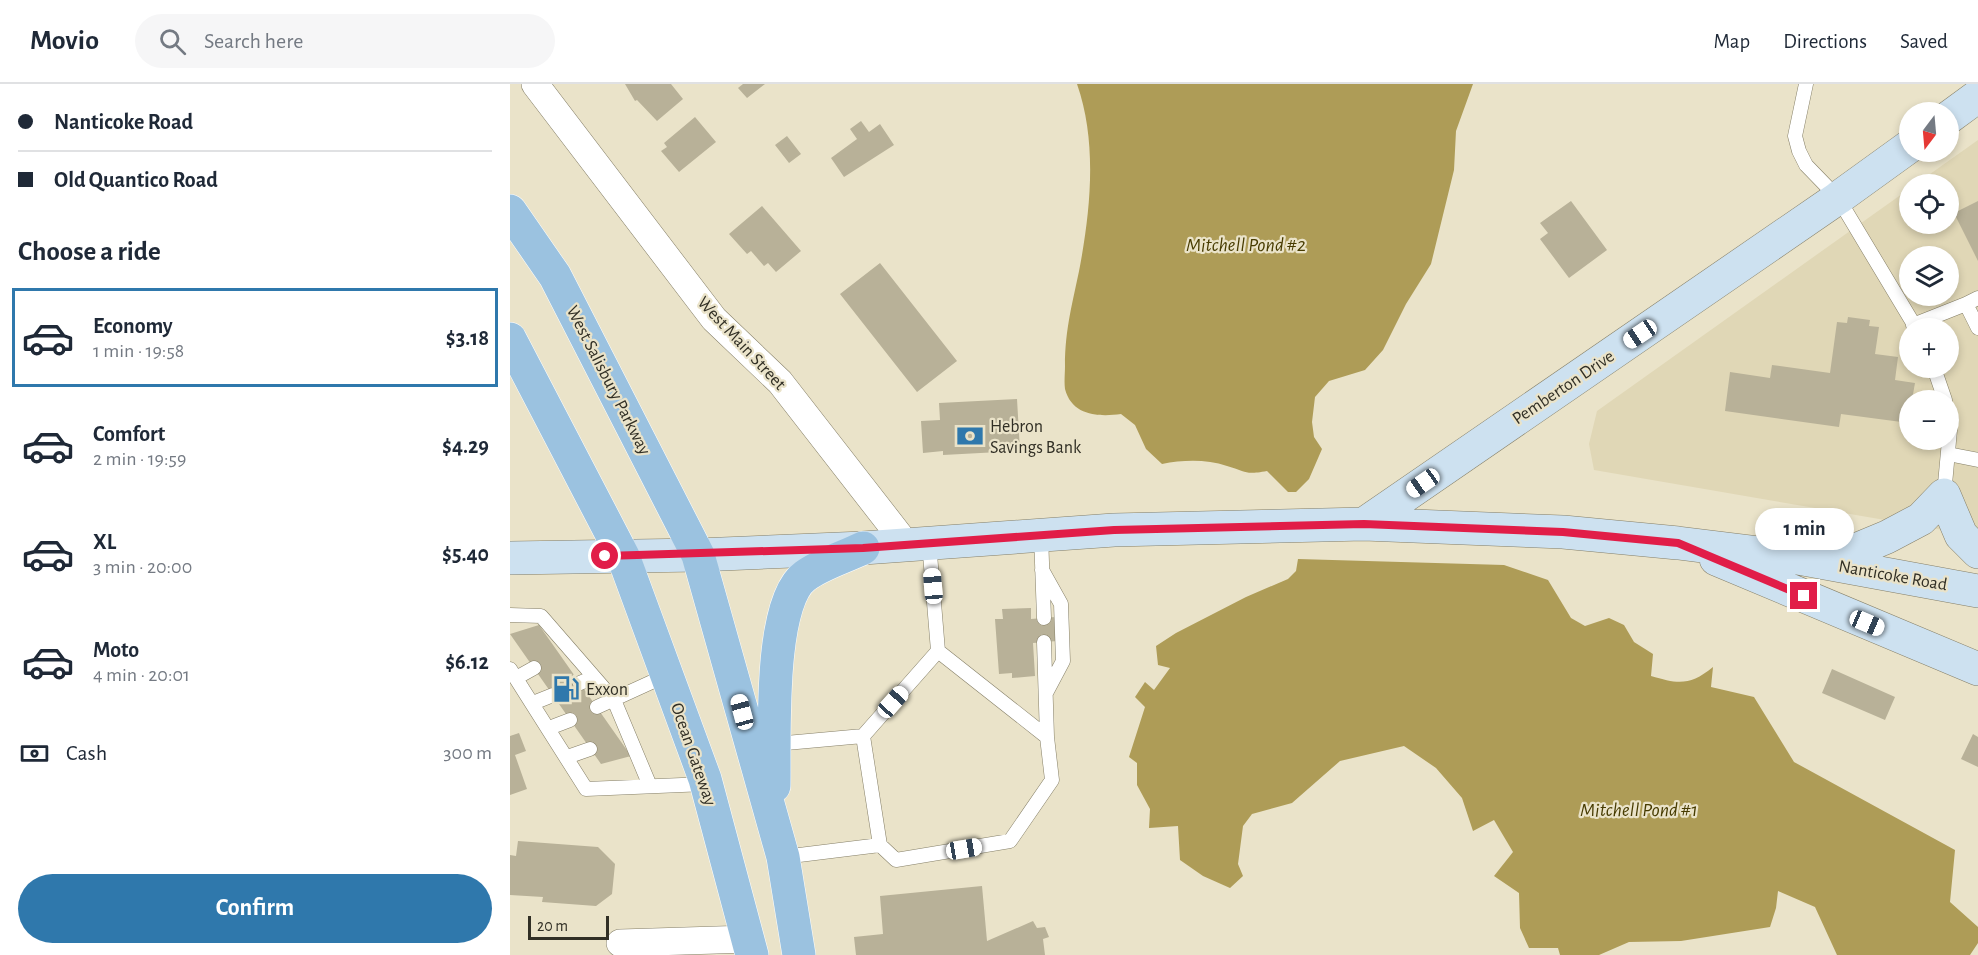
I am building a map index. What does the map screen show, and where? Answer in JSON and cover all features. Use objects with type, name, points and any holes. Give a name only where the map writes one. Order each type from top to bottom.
[{"type":"main road","points":[[1959,110],[1978,96]]},
{"type":"main road","name":"Pemberton Drive","points":[[1364,524],[1899,154]]},
{"type":"main road","name":"West Salisbury Parkway","points":[[510,211],[555,276],[698,555]]},
{"type":"main road","points":[[510,339],[623,556]]},
{"type":"main road","points":[[1798,558],[1846,554],[1887,537],[1921,519],[1944,495],[1961,535],[1978,552]]},
{"type":"main road","name":"Nanticoke Road","points":[[510,558],[698,555],[863,548],[1114,530],[1364,524],[1563,532],[1678,543],[1798,558],[1978,591]]},
{"type":"main road","points":[[1678,543],[1965,663]]},
{"type":"main road","points":[[779,842],[775,744],[780,624],[787,599],[804,576],[863,548]]},
{"type":"main road","points":[[698,555],[779,842],[799,955]]},
{"type":"main road","name":"Ocean Gateway","points":[[623,556],[706,784],[751,947]]},
{"type":"street","name":"West Main Street","points":[[535,84],[714,319],[760,366],[780,381],[918,543]]},
{"type":"street","points":[[620,943],[751,947]]},
{"type":"lane","points":[[1806,84],[1796,136],[1799,151],[1806,165],[1838,198],[1910,318]]},
{"type":"lane","points":[[1935,318],[1972,301],[1978,328]]},
{"type":"lane","points":[[1944,495],[1948,450]]},
{"type":"lane","points":[[1948,454],[1978,460]]},
{"type":"lane","points":[[1041,535],[1044,618]]},
{"type":"lane","points":[[918,543],[938,651],[1047,736]]},
{"type":"lane","points":[[1042,570],[1061,604],[1063,661],[1046,695]]},
{"type":"lane","points":[[510,615],[541,616],[567,654],[594,677],[614,700],[624,735],[650,786]]},
{"type":"lane","points":[[779,842],[879,845],[896,860],[1010,841],[1052,780],[1047,736],[1044,642]]},
{"type":"lane","points":[[775,744],[863,736],[938,651]]},
{"type":"lane","points":[[534,669],[513,673],[586,789],[706,784]]},
{"type":"lane","points":[[597,707],[667,675]]},
{"type":"lane","points":[[580,683],[594,677]]},
{"type":"lane","points":[[533,703],[553,695]]},
{"type":"lane","points":[[549,728],[570,720]]},
{"type":"lane","points":[[863,736],[879,845]]},
{"type":"lane","points":[[567,757],[590,749]]},
{"type":"shaded area","points":[[1978,140],[1978,536],[1594,470],[1589,444],[1597,411],[1899,196],[1899,234],[1959,234],[1959,174],[1930,174],[1947,162],[1959,162],[1959,153]]},
{"type":"water","name":"Mitchell Pond #2","points":[[1077,84],[1473,84],[1456,131],[1454,170],[1431,264],[1406,304],[1383,350],[1365,370],[1329,381],[1315,397],[1312,422],[1314,437],[1322,449],[1309,479],[1296,492],[1288,492],[1267,471],[1246,472],[1203,461],[1162,464],[1146,449],[1135,425],[1121,414],[1087,413],[1074,405],[1069,398],[1065,389],[1066,339],[1084,244],[1090,174],[1087,128]]},
{"type":"water","name":"Mitchell Pond #1","points":[[1298,559],[1504,565],[1548,580],[1571,618],[1585,626],[1609,618],[1624,625],[1634,642],[1653,654],[1651,676],[1684,682],[1697,678],[1713,667],[1711,687],[1754,697],[1794,762],[1955,850],[1950,902],[1978,927],[1978,943],[1970,955],[1837,955],[1815,907],[1778,891],[1770,927],[1681,941],[1629,942],[1599,955],[1560,955],[1558,948],[1529,948],[1520,928],[1519,893],[1494,876],[1513,852],[1494,820],[1473,831],[1462,798],[1436,768],[1404,746],[1340,761],[1292,803],[1252,814],[1243,826],[1238,864],[1243,876],[1230,888],[1203,876],[1180,860],[1178,826],[1149,828],[1150,809],[1137,785],[1137,763],[1129,757],[1145,707],[1135,697],[1145,682],[1154,690],[1170,668],[1158,665],[1156,646],[1176,633],[1246,597],[1288,579],[1296,571]]},
{"type":"building","points":[[625,84],[671,84],[683,99],[657,121],[637,100],[635,101]]},
{"type":"building","points":[[743,84],[765,84],[747,98],[738,88]]},
{"type":"building","points":[[695,117],[716,142],[679,172],[661,151],[667,147],[664,143]]},
{"type":"building","points":[[861,121],[869,132],[880,124],[894,145],[844,177],[831,158],[857,139],[850,129]]},
{"type":"building","points":[[787,136],[801,154],[789,163],[775,145]]},
{"type":"building","points":[[1571,201],[1607,250],[1569,278],[1540,239],[1548,233],[1540,223]]},
{"type":"building","points":[[1978,201],[1978,261],[1959,223],[1959,210]]},
{"type":"building","points":[[762,206],[801,251],[776,272],[768,263],[764,266],[751,251],[747,254],[729,234]]},
{"type":"building","points":[[880,263],[957,361],[917,392],[840,294]]},
{"type":"building","points":[[1848,317],[1870,320],[1869,326],[1879,327],[1875,354],[1898,357],[1895,380],[1915,383],[1914,390],[1899,390],[1899,422],[1841,414],[1839,427],[1725,411],[1730,372],[1770,378],[1772,365],[1830,373],[1837,322],[1847,323]]},
{"type":"building","name":"Hebron Savings Bank","points":[[1017,399],[1020,451],[943,455],[943,451],[923,453],[921,421],[940,420],[939,403]]},
{"type":"building","points":[[1031,608],[1031,619],[1055,617],[1057,641],[1033,643],[1035,676],[1012,678],[1012,673],[999,674],[995,619],[1003,619],[1002,609]]},
{"type":"building","name":"Exxon","points":[[539,625],[631,756],[601,764],[510,634]]},
{"type":"building","points":[[1832,669],[1895,697],[1885,720],[1822,693]]},
{"type":"building","points":[[519,733],[526,751],[515,755],[527,789],[510,795],[510,736]]},
{"type":"building","points":[[1973,734],[1978,737],[1978,767],[1961,759]]},
{"type":"building","points":[[518,841],[598,847],[615,864],[612,894],[596,906],[542,902],[543,897],[510,895],[510,855],[516,856]]},
{"type":"building","points":[[982,886],[987,941],[1033,921],[1037,928],[1045,927],[1049,937],[1043,939],[1045,955],[856,955],[854,937],[883,934],[880,896]]},
{"type":"place","name":"Hebron Savings Bank","points":[[970,436]]},
{"type":"place","name":"Exxon","points":[[566,689]]},
{"type":"route","points":[[605,556],[698,555],[863,548],[1114,530],[1364,524],[1563,532],[1678,543],[1804,596]]}]
